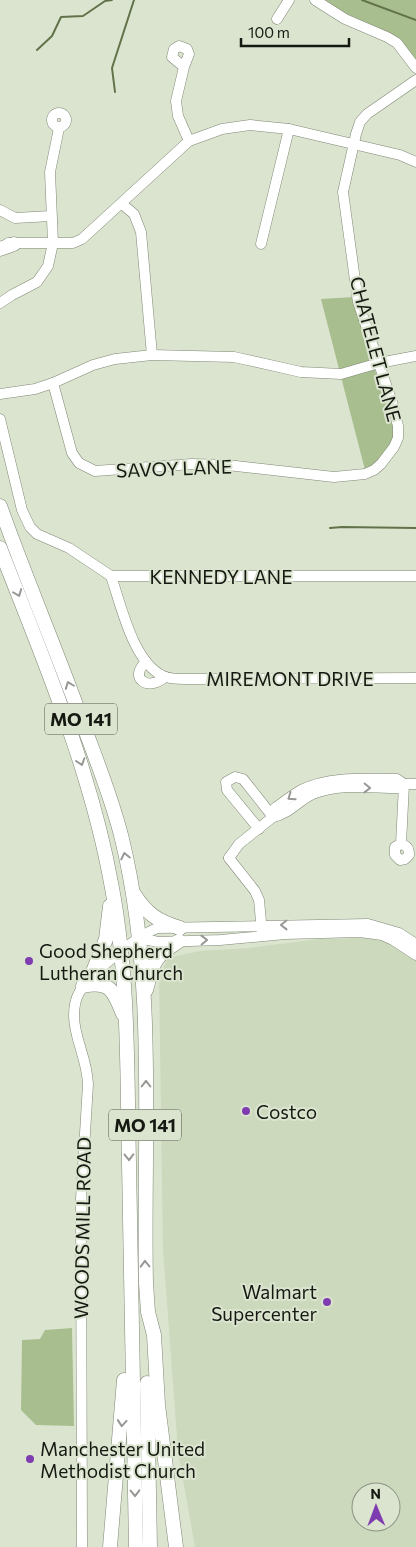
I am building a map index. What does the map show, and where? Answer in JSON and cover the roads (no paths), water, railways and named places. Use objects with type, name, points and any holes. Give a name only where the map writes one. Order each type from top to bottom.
[{"type":"highway","points":[[0,239],[7,244],[0,249]]},
{"type":"highway","name":"MO 141","points":[[0,506],[103,780],[122,838],[139,938],[144,998],[146,1071],[145,1244],[148,1312],[150,1547]]},
{"type":"highway","name":"MO 141","points":[[0,548],[73,738],[96,813],[112,888],[122,951],[126,1021],[136,1547]]},
{"type":"highway","points":[[112,888],[106,939],[87,983],[104,985],[112,990],[126,1021]]},
{"type":"highway","points":[[132,891],[143,908],[179,934],[158,956],[144,998]]},
{"type":"highway","points":[[118,926],[139,938]]},
{"type":"highway","points":[[110,1547],[131,1305]]},
{"type":"highway","points":[[148,1312],[154,1335],[158,1405],[176,1547]]},
{"type":"street","points":[[277,19],[288,0]]},
{"type":"street","points":[[315,0],[345,19],[388,37],[397,43],[416,68]]},
{"type":"street","points":[[184,67],[177,92],[176,108],[189,141]]},
{"type":"street","name":"CHATELET LANE","points":[[381,464],[394,447],[398,438],[398,426],[393,405],[358,302],[343,192],[358,128],[367,114],[416,80]]},
{"type":"street","points":[[7,244],[73,243],[82,239],[189,141],[212,132],[242,125],[289,129],[400,155],[416,162]]},
{"type":"street","points":[[0,303],[37,282],[48,266],[52,243],[50,172],[58,128]]},
{"type":"street","points":[[261,244],[289,129]]},
{"type":"street","points":[[122,204],[134,214],[141,232],[152,355]]},
{"type":"street","points":[[0,210],[15,218],[51,216]]},
{"type":"street","points":[[0,394],[35,389],[53,384],[93,365],[115,359],[152,355],[234,357],[301,372],[333,374],[341,374],[379,363],[416,356]]},
{"type":"street","name":"SAVOY LANE","points":[[53,384],[72,453],[79,463],[95,471],[209,464],[334,477],[365,474],[381,464]]},
{"type":"street","points":[[0,419],[22,510],[30,527],[38,534],[69,548],[110,576],[134,642],[146,662],[165,677]]},
{"type":"street","name":"KENNEDY LANE","points":[[110,576],[416,576]]},
{"type":"street","name":"MIREMONT DRIVE","points":[[146,662],[139,670],[138,675],[142,681],[148,684],[154,684],[165,677],[175,679],[416,678]]},
{"type":"street","points":[[259,829],[226,790],[226,782],[228,780],[235,776],[243,779],[273,817]]},
{"type":"street","points":[[262,931],[259,900],[255,891],[229,858],[238,854],[252,842],[259,829],[273,817],[275,808],[298,792],[318,784],[344,779],[397,779],[404,784],[416,784]]},
{"type":"street","points":[[401,844],[404,784]]},
{"type":"street","points":[[87,983],[122,951],[148,931],[158,928],[179,934],[233,940],[262,931],[368,924],[400,933],[416,944]]},
{"type":"street","points":[[262,931],[372,933],[392,940],[416,955]]},
{"type":"street","name":"WOODS MILL ROAD","points":[[82,1547],[80,1209],[88,1084],[87,1070],[74,1018],[76,1002],[87,983]]},
{"type":"waterway","points":[[37,50],[52,36],[61,17],[83,16],[105,1],[112,0]]},
{"type":"waterway","points":[[115,92],[112,68],[134,0]]},
{"type":"waterway","points":[[362,0],[416,20]]},
{"type":"waterway","points":[[330,528],[416,528]]},
{"type":"place","name":"Good Shepherd Lutheran Church","points":[[29,961]]},
{"type":"place","name":"Costco","points":[[246,1111]]},
{"type":"place","name":"Walmart Supercenter","points":[[327,1302]]},
{"type":"place","name":"Manchester United Methodist Church","points":[[30,1459]]}]
